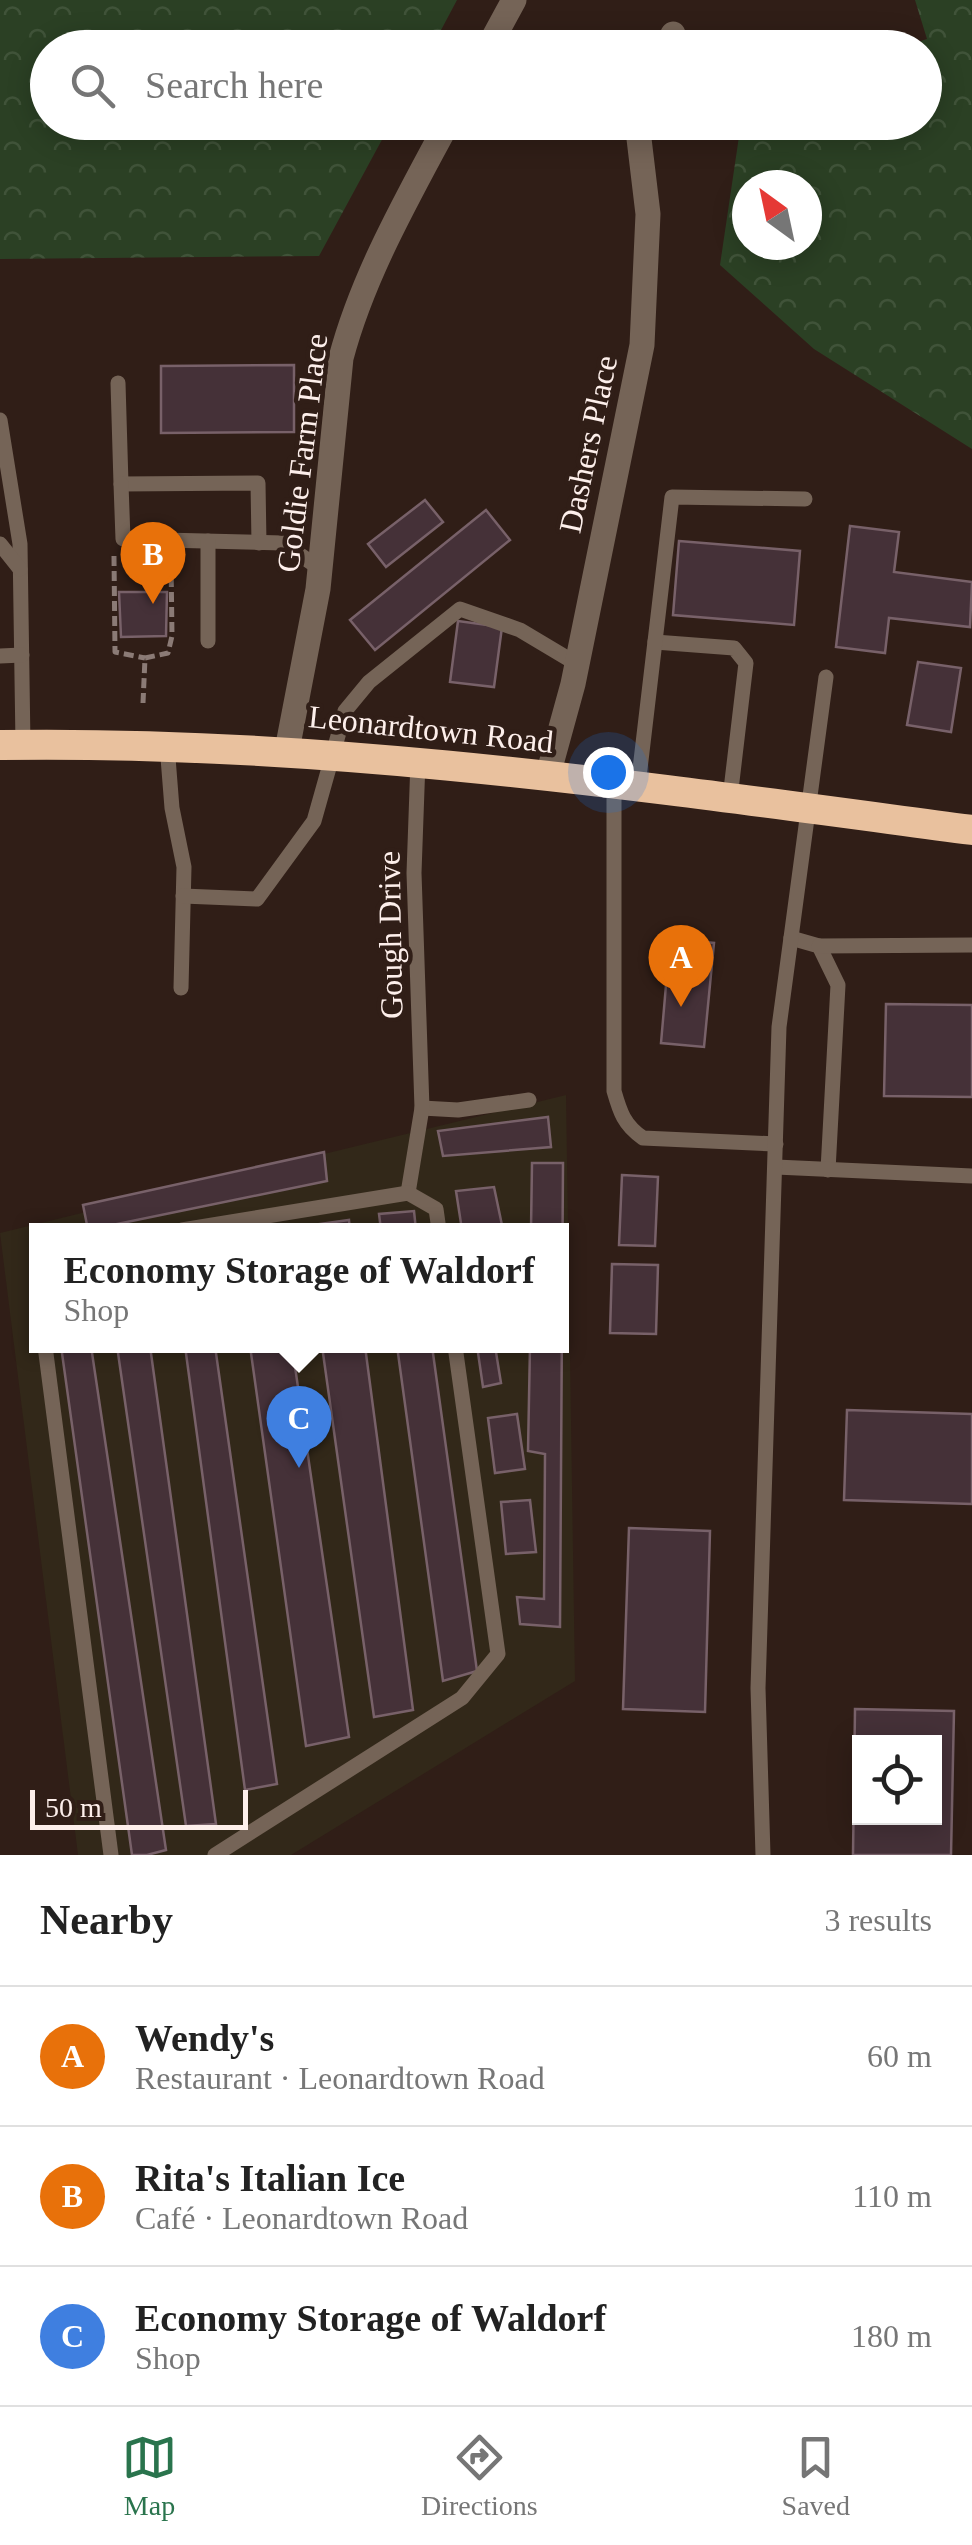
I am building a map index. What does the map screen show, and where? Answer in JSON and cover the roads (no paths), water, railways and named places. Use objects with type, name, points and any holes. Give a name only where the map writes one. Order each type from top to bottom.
[{"type":"highway","name":"Leonardtown Road","points":[[12,745],[167,745],[332,753],[548,774],[972,830]]},
{"type":"street","points":[[498,30],[514,0]]},
{"type":"street","name":"Goldie Farm Place","points":[[287,750],[319,568],[341,358],[348,330],[405,202],[438,140]]},
{"type":"street","name":"Dashers Place","points":[[548,774],[577,664],[642,345],[648,214],[639,140]]},
{"type":"lane","points":[[118,383],[123,540],[283,543],[319,568]]},
{"type":"lane","points":[[0,420],[20,570],[22,655],[12,745]]},
{"type":"lane","points":[[121,484],[258,482],[260,543]]},
{"type":"lane","points":[[776,1144],[643,1138],[628,1128],[620,1112],[614,1091],[626,784],[655,642],[672,497],[806,499]]},
{"type":"lane","points":[[208,541],[208,641]]},
{"type":"lane","points":[[0,544],[20,570]]},
{"type":"lane","points":[[183,896],[257,900],[314,821],[344,710],[369,682],[460,609],[520,630],[577,664]]},
{"type":"lane","points":[[655,642],[734,648],[746,663],[730,798]]},
{"type":"lane","points":[[0,656],[22,655]]},
{"type":"lane","points":[[763,1855],[758,1688],[780,1028],[826,676]]},
{"type":"lane","points":[[167,745],[172,808],[184,867],[181,988]]},
{"type":"lane","name":"Gough Drive","points":[[408,1194],[422,1108],[414,873],[418,761]]},
{"type":"lane","points":[[791,938],[819,946],[972,945]]},
{"type":"lane","points":[[819,946],[838,984],[828,1170]]},
{"type":"lane","points":[[422,1108],[458,1110],[529,1100]]},
{"type":"lane","points":[[776,1167],[972,1176]]},
{"type":"lane","points":[[226,1223],[408,1194],[436,1209],[438,1223]]},
{"type":"lane","points":[[46,1353],[111,1855]]},
{"type":"lane","points":[[215,1855],[462,1698],[498,1654],[456,1353]]},
{"type":"place","name":"Rita's Italian Ice","points":[[153,604]]},
{"type":"place","name":"Wendy's","points":[[681,1007]]},
{"type":"place","name":"Economy Storage of Waldorf","points":[[299,1468]]}]
